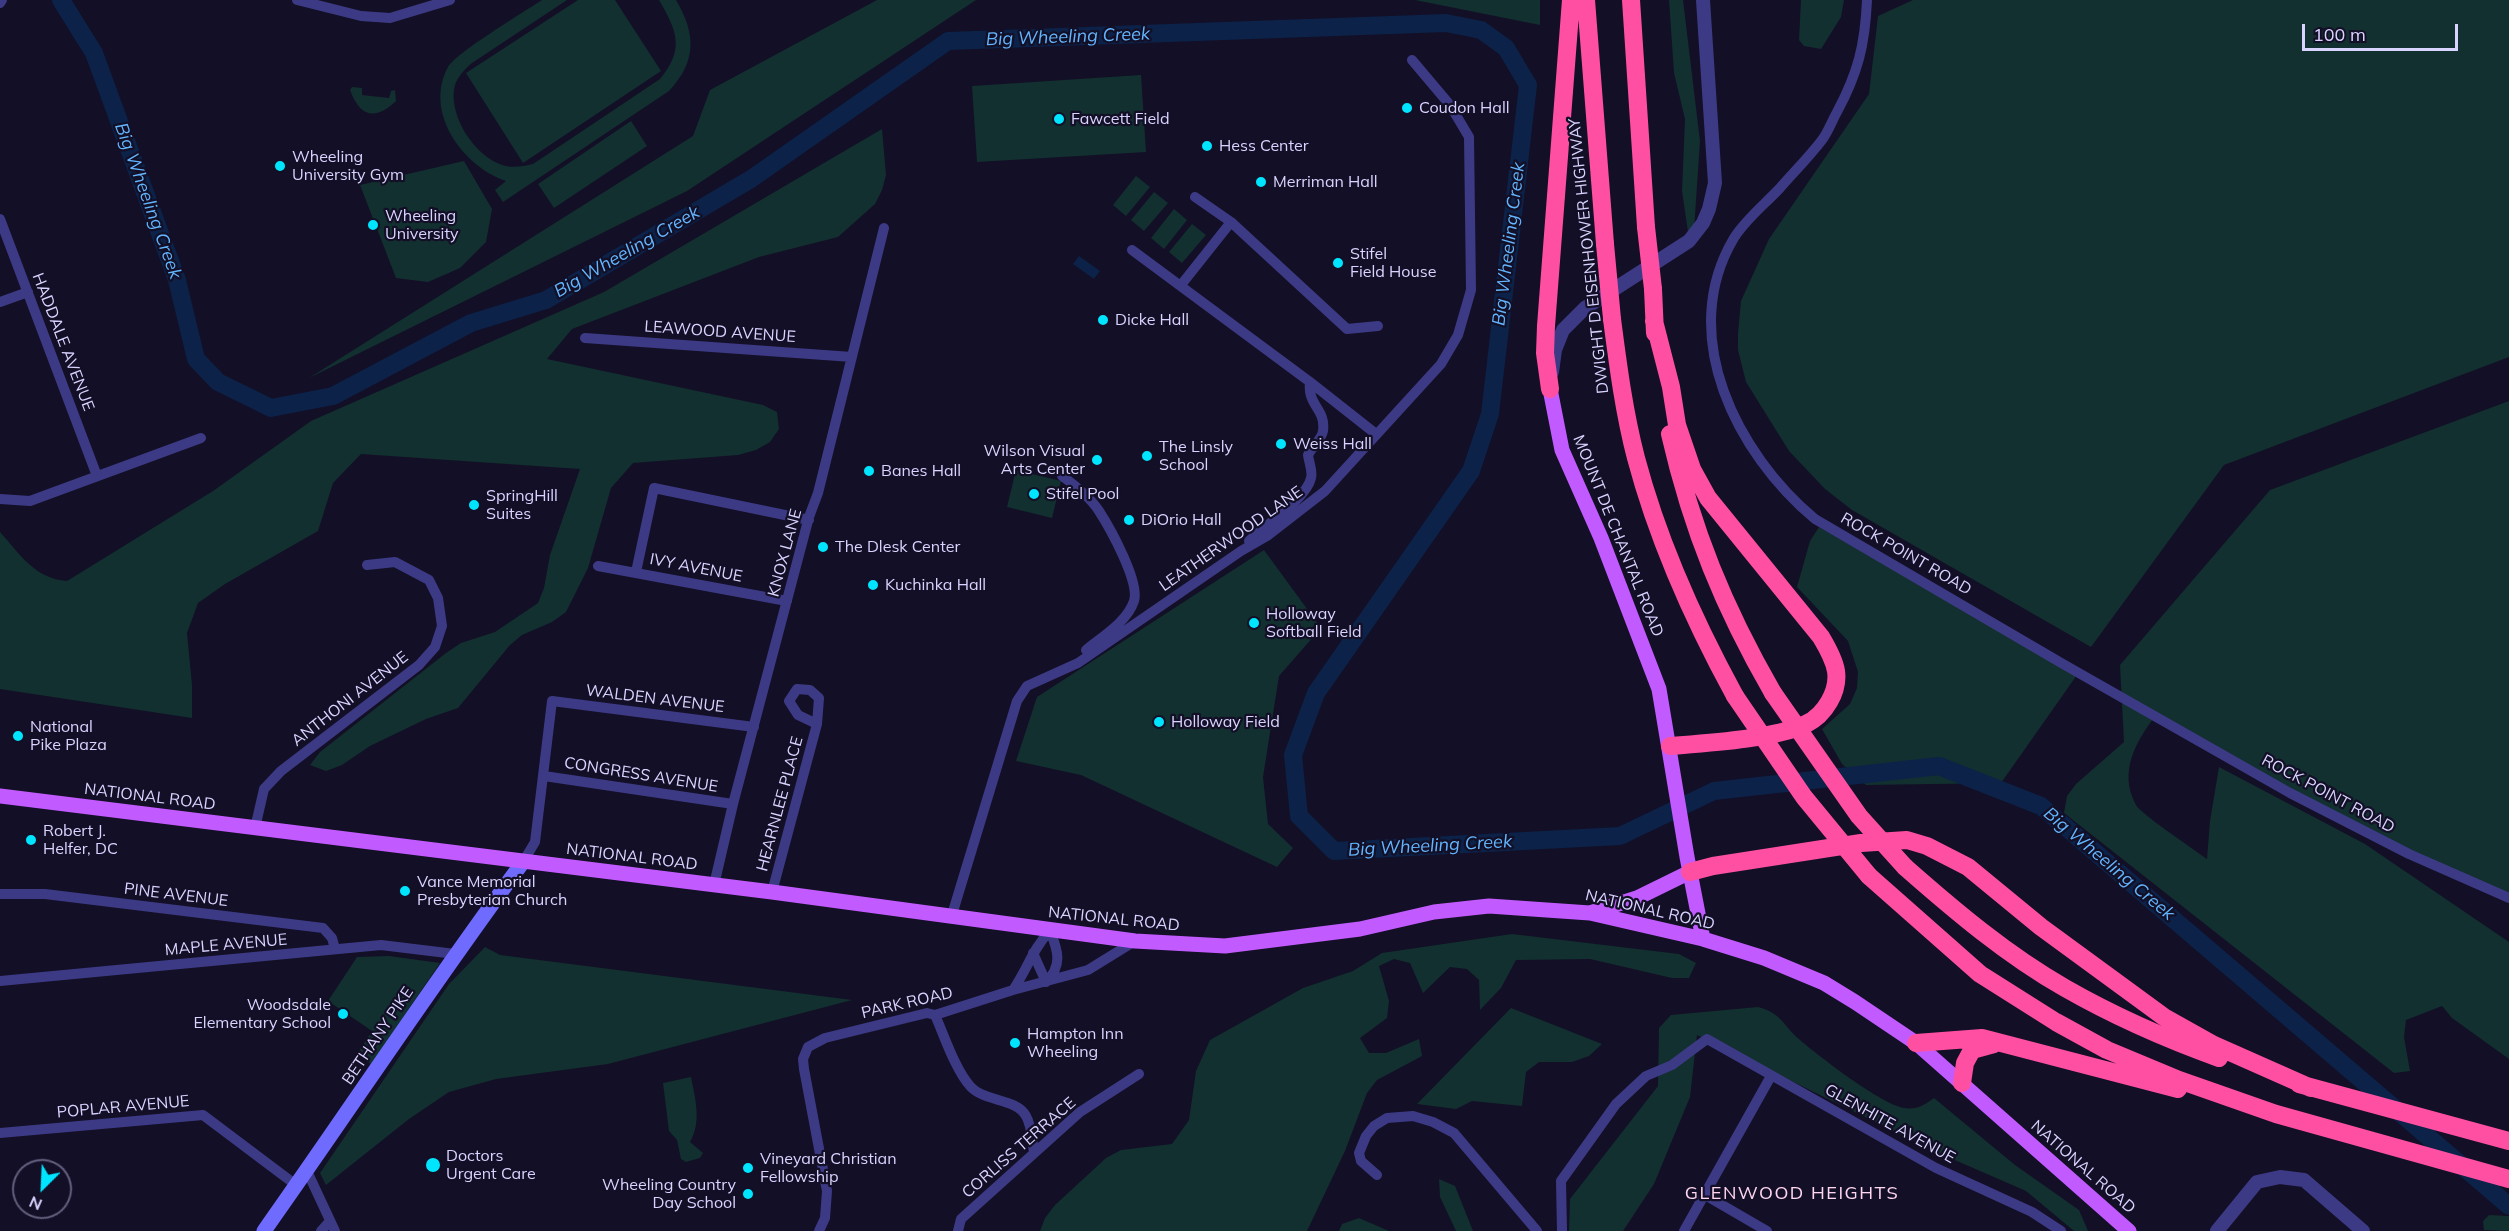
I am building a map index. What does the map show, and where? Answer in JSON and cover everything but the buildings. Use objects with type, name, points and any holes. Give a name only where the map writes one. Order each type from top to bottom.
[{"type":"highway","points":[[1550,389],[1545,353],[1546,326],[1571,0]]},
{"type":"highway","name":"DWIGHT D EISENHOWER HIGHWAY","points":[[1586,0],[1612,318],[1623,400],[1636,458],[1674,569],[1707,644],[1736,696],[1804,797],[1869,876],[1980,974],[2056,1022],[2107,1050],[2179,1080],[2276,1114],[2509,1179]]},
{"type":"highway","points":[[1631,0],[1656,356],[1665,416],[1683,491],[1700,542],[1744,644],[1773,693],[1859,816],[1905,867],[1953,910],[2064,987],[2107,1010],[2178,1042],[2311,1088],[2509,1141]]},
{"type":"highway","points":[[1654,321],[1671,387],[1677,425],[1692,469],[1708,498],[1821,638],[1836,670],[1836,680],[1829,704],[1818,716],[1806,724],[1776,733],[1671,755]]},
{"type":"highway","points":[[1688,864],[1713,866],[1861,843],[1907,840],[1927,846],[1968,867],[2041,927],[2164,1017],[2251,1067]]},
{"type":"highway","points":[[1917,1043],[1964,1038],[2004,1042],[2079,1064],[2276,1114]]},
{"type":"highway","points":[[1962,1083],[1965,1063],[1972,1050],[1983,1045],[2004,1042]]},
{"type":"main road","name":"MOUNT DE CHANTAL ROAD","points":[[1550,389],[1562,450],[1601,538],[1659,689],[1703,939]]},
{"type":"main road","name":"NATIONAL ROAD","points":[[0,796],[772,892],[951,918],[1135,941],[1233,945],[1360,929],[1434,912],[1489,906],[1590,913],[1703,939],[1764,958],[1824,983],[1917,1043],[2127,1230]]},
{"type":"main road","name":"BETHANY PIKE","points":[[264,1231],[454,954],[523,862]]},
{"type":"main road","points":[[1590,913],[1637,898],[1688,864]]},
{"type":"street","points":[[297,0],[361,16],[390,18],[450,0]]},
{"type":"street","name":"MOUNT DE CHANTAL ROAD","points":[[1550,389],[1555,350],[1563,330],[1584,308],[1689,241],[1703,223],[1709,209],[1715,183],[1703,0]]},
{"type":"street","name":"ROCK POINT ROAD","points":[[1867,0],[1865,31],[1857,73],[1845,98],[1823,139],[1735,237],[1714,287],[1711,323],[1713,350],[1725,397],[1745,439],[1770,475],[1789,498],[1815,519],[2063,664],[2290,793],[2409,854],[2509,898]]},
{"type":"street","name":"LEATHERWOOD LANE","points":[[951,918],[1017,700],[1027,686],[1078,663],[1241,551],[1267,536],[1325,491],[1441,364],[1458,334],[1471,290],[1469,137],[1450,105],[1412,60]]},
{"type":"street","points":[[1195,197],[1231,222],[1347,329],[1378,326]]},
{"type":"street","name":"HADDALE AVENUE","points":[[0,219],[97,476]]},
{"type":"street","points":[[1181,285],[1231,222]]},
{"type":"street","name":"KNOX LANE","points":[[714,885],[808,520],[818,493],[884,228]]},
{"type":"street","points":[[1132,250],[1376,434]]},
{"type":"street","points":[[0,303],[28,292]]},
{"type":"street","name":"LEAWOOD AVENUE","points":[[585,338],[852,357]]},
{"type":"street","points":[[1241,551],[1250,540],[1300,496],[1310,483],[1312,470],[1308,455],[1323,431],[1321,413],[1309,394],[1310,382]]},
{"type":"street","points":[[0,499],[30,501],[201,438]]},
{"type":"street","points":[[1061,671],[1125,618],[1135,600],[1134,582],[1100,512],[1089,498],[1062,476]]},
{"type":"street","points":[[636,572],[654,488],[808,520]]},
{"type":"street","name":"ANTHONI AVENUE","points":[[255,828],[264,789],[281,771],[419,665],[435,647],[442,626],[438,598],[429,580],[395,562],[368,565]]},
{"type":"street","name":"IVY AVENUE","points":[[598,566],[787,601]]},
{"type":"street","name":"WALDEN AVENUE","points":[[543,776],[552,701],[754,727]]},
{"type":"street","name":"HEARNLEE PLACE","points":[[772,892],[818,724]]},
{"type":"street","points":[[523,862],[535,842],[543,776]]},
{"type":"street","name":"CONGRESS AVENUE","points":[[543,776],[734,804]]},
{"type":"street","name":"PINE AVENUE","points":[[0,894],[45,894],[323,928],[332,938],[335,949]]},
{"type":"street","points":[[1013,990],[1026,972],[1033,952],[1050,931]]},
{"type":"street","points":[[1033,952],[1046,982],[1055,971],[1058,955],[1050,931]]},
{"type":"street","name":"PARK ROAD","points":[[819,1231],[825,1218],[827,1191],[804,1069],[803,1059],[808,1047],[825,1038],[927,1013],[935,1015],[1013,990],[1088,970],[1135,941]]},
{"type":"street","name":"MAPLE AVENUE","points":[[0,981],[381,945],[454,954]]},
{"type":"street","points":[[935,1015],[970,1086],[983,1095],[1023,1111],[1028,1119],[1034,1152]]},
{"type":"street","name":"GLENHITE AVENUE","points":[[1562,1231],[1561,1181],[1616,1104],[1646,1076],[1672,1065],[1707,1039],[1936,1168],[2032,1212],[2061,1231]]},
{"type":"street","name":"CORLISS TERRACE","points":[[958,1231],[961,1219],[1080,1112],[1139,1074]]},
{"type":"street","points":[[1684,1231],[1772,1076]]},
{"type":"street","name":"POPLAR AVENUE","points":[[0,1133],[203,1114],[296,1185]]},
{"type":"street","points":[[1377,1175],[1361,1161],[1359,1153],[1366,1136],[1387,1118],[1413,1116],[1433,1122],[1454,1133],[1537,1231]]},
{"type":"street","points":[[307,1171],[332,1226],[321,1231]]},
{"type":"street","points":[[2217,1231],[2256,1182],[2280,1177],[2304,1180],[2363,1231]]},
{"type":"street","points":[[1705,1195],[1767,1231]]},
{"type":"green space","points":[[542,0],[567,0],[472,63],[460,75],[455,85],[455,109],[466,134],[484,155],[495,162],[513,167],[533,164],[660,79],[673,58],[676,40],[670,21],[659,0],[676,0],[683,12],[690,36],[689,58],[685,69],[669,91],[503,202],[495,190],[506,181],[476,164],[452,136],[444,120],[441,102],[442,85],[448,67],[454,60],[477,42]]},
{"type":"green space","points":[[578,0],[615,0],[661,71],[523,163],[466,73]]},
{"type":"green space","points":[[877,0],[976,0],[687,191],[309,378],[693,136],[710,90]]},
{"type":"green space","points":[[1415,0],[1540,0],[1540,25]]},
{"type":"green space","points":[[1669,0],[1683,0],[1700,141],[1694,230],[1688,232],[1682,191],[1685,119],[1674,73]]},
{"type":"green space","points":[[1801,0],[1844,0],[1841,17],[1821,49],[1804,46],[1799,40]]},
{"type":"green space","points":[[1913,0],[2509,0],[2509,357],[2224,465],[2091,647],[1852,510],[1825,489],[1789,451],[1746,382],[1738,350],[1741,301],[1769,239],[1869,94],[1878,16]]},
{"type":"green space","name":"Fawcett Field","points":[[1141,75],[1146,152],[977,162],[972,86]]},
{"type":"green space","points":[[352,87],[362,88],[362,95],[389,98],[391,91],[395,90],[396,101],[381,112],[369,113],[358,106],[350,90]]},
{"type":"green space","points":[[631,121],[647,146],[554,208],[538,184]]},
{"type":"green space","points":[[882,129],[886,175],[882,190],[875,204],[838,237],[759,257],[572,329],[547,359],[763,405],[777,412],[779,429],[770,442],[756,450],[738,455],[633,463],[611,488],[588,568],[566,612],[552,622],[522,635],[510,645],[458,708],[426,719],[370,746],[342,765],[326,771],[310,765],[320,752],[446,653],[461,643],[495,632],[538,603],[544,588],[550,555],[580,469],[361,454],[333,483],[318,531],[225,584],[198,603],[187,633],[192,685],[192,718],[0,689],[0,532],[37,570],[46,576],[67,581],[213,491],[311,421],[604,292]]},
{"type":"green space","points":[[464,161],[492,209],[486,242],[460,268],[428,282],[396,278],[360,185]]},
{"type":"green space","points":[[1136,176],[1150,187],[1126,216],[1113,205]]},
{"type":"green space","points":[[1154,192],[1168,203],[1144,231],[1131,220]]},
{"type":"green space","points":[[1174,209],[1187,220],[1164,249],[1151,238]]},
{"type":"green space","points":[[1192,224],[1206,235],[1182,263],[1169,252]]},
{"type":"green space","points":[[2509,401],[2509,896],[2428,863],[2156,715],[2136,746],[2129,769],[2131,793],[2140,810],[2207,859],[2210,821],[2219,767],[2365,844],[2509,942],[2509,1059],[2452,1018],[2442,1006],[2406,1020],[2404,1037],[2410,1071],[2394,1073],[2064,813],[2067,796],[2076,784],[2124,742],[2120,665],[2270,490]]},
{"type":"green space","name":"Stifel Pool","points":[[1016,470],[1061,481],[1052,518],[1007,507]]},
{"type":"green space","points":[[1819,527],[2077,675],[2001,783],[1866,785],[1842,764],[1822,729],[1850,704],[1857,688],[1858,672],[1848,641],[1797,587],[1810,541]]},
{"type":"green space","points":[[1264,550],[1321,628],[1279,676],[1263,777],[1268,824],[1293,848],[1277,867],[1081,775],[1016,761],[1037,697]]},
{"type":"green space","points":[[1512,934],[1679,954],[1696,963],[1689,978],[1672,978],[1590,959],[1516,960],[1501,988],[1480,1010],[1479,980],[1467,969],[1450,967],[1423,993],[1410,963],[1394,959],[1379,966],[1389,1001],[1387,1018],[1360,1038],[1369,1053],[1386,1053],[1419,1039],[1422,1056],[1377,1080],[1367,1093],[1345,1151],[1307,1231],[1040,1231],[1045,1218],[1055,1205],[1106,1158],[1121,1150],[1172,1144],[1189,1120],[1196,1071],[1210,1040],[1303,988],[1353,971],[1382,953]]},
{"type":"green space","points":[[485,947],[500,955],[852,1000],[608,1064],[496,1079],[449,1092],[409,1119],[326,1185],[320,1173],[449,984]]},
{"type":"green space","points":[[389,956],[440,963],[371,1064],[357,1054],[372,1031],[328,1001],[357,957]]},
{"type":"green space","points":[[1758,1007],[1773,1013],[1809,1048],[1851,1079],[1894,1105],[1913,1108],[1934,1098],[2015,1165],[2079,1210],[2088,1231],[2074,1231],[2026,1191],[1941,1154],[1697,1035],[1690,1097],[1654,1184],[1623,1231],[1569,1231],[1570,1199],[1658,1086],[1659,1028],[1671,1015]]},
{"type":"green space","points":[[1511,1008],[1602,1044],[1589,1056],[1572,1062],[1539,1062],[1526,1072],[1522,1106],[1472,1101],[1456,1109],[1417,1104]]},
{"type":"green space","points":[[691,1077],[697,1118],[690,1142],[703,1153],[700,1158],[686,1162],[681,1159],[677,1140],[669,1131],[663,1083]]},
{"type":"green space","points":[[1439,1179],[1455,1186],[1473,1231],[1456,1231],[1440,1197]]},
{"type":"green space","points":[[2489,1215],[2509,1216],[2509,1231],[2484,1230],[2483,1221]]},
{"type":"green space","points":[[1359,1218],[1389,1231],[1339,1231],[1342,1224]]},
{"type":"water","points":[[1079,256],[1100,271],[1094,279],[1073,264]]},
{"type":"waterway","name":"Big Wheeling Creek","points":[[61,0],[94,53],[177,280],[196,359],[218,382],[271,408],[333,396],[471,323],[546,300],[751,179],[948,41],[1446,23],[1481,30],[1506,48],[1528,85],[1490,414],[1471,471],[1316,693],[1293,755],[1299,816],[1334,851],[1620,836],[1714,791],[1939,766],[2041,806],[2509,1206]]},
{"type":"place","name":"Coudon Hall","points":[[1407,108]]},
{"type":"place","name":"Fawcett Field","points":[[1059,119]]},
{"type":"place","name":"Hess Center","points":[[1207,146]]},
{"type":"place","name":"Wheeling University Gym","points":[[280,166]]},
{"type":"place","name":"Merriman Hall","points":[[1261,182]]},
{"type":"place","name":"Wheeling University","points":[[373,225]]},
{"type":"place","name":"Stifel Field House","points":[[1338,263]]},
{"type":"place","name":"Dicke Hall","points":[[1103,320]]},
{"type":"place","name":"Weiss Hall","points":[[1281,444]]},
{"type":"place","name":"The Linsly School","points":[[1147,456]]},
{"type":"place","name":"Wilson Visual Arts Center","points":[[1097,460]]},
{"type":"place","name":"Banes Hall","points":[[869,471]]},
{"type":"place","name":"Stifel Pool","points":[[1034,494]]},
{"type":"place","name":"SpringHill Suites","points":[[474,505]]},
{"type":"place","name":"DiOrio Hall","points":[[1129,520]]},
{"type":"place","name":"The Dlesk Center","points":[[823,547]]},
{"type":"place","name":"Kuchinka Hall","points":[[873,585]]},
{"type":"place","name":"Holloway Softball Field","points":[[1254,623]]},
{"type":"place","name":"Holloway Field","points":[[1159,722]]},
{"type":"place","name":"National Pike Plaza","points":[[18,736]]},
{"type":"place","name":"Robert J. Helfer, DC","points":[[31,840]]},
{"type":"place","name":"Vance Memorial Presbyterian Church","points":[[405,891]]},
{"type":"place","name":"Woodsdale Elementary School","points":[[343,1014]]},
{"type":"place","name":"Hampton Inn Wheeling","points":[[1015,1043]]},
{"type":"place","name":"Doctors Urgent Care","points":[[433,1165]]},
{"type":"place","name":"Vineyard Christian Fellowship","points":[[748,1168]]},
{"type":"place","name":"Wheeling Country Day School","points":[[748,1194]]},
{"type":"district","name":"GLENWOOD HEIGHTS","points":[[1792,1194]]}]
